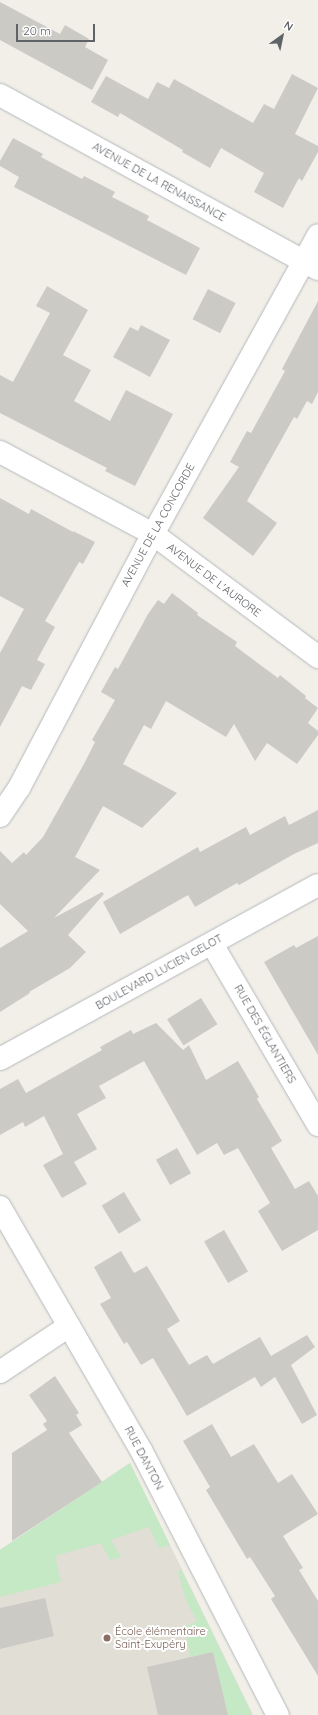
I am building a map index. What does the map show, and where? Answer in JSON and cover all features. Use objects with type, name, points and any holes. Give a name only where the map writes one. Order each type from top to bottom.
[{"type":"street","name":"AVENUE DE LA RENAISSANCE","points":[[0,95],[311,265]]},
{"type":"street","name":"AVENUE DE LA CONCORDE","points":[[0,816],[19,788],[153,534],[311,265],[318,235]]},
{"type":"street","name":"AVENUE DE L'AURORE","points":[[0,452],[153,534],[318,657]]},
{"type":"street","name":"BOULEVARD LUCIEN GELOT","points":[[0,1059],[318,885]]},
{"type":"street","name":"RUE DES ÉGLANTIERS","points":[[212,944],[318,1125]]},
{"type":"street","name":"RUE DANTON","points":[[0,1207],[142,1452],[278,1715]]},
{"type":"street","points":[[0,1372],[69,1326]]},
{"type":"shaded area","name":"École élémentaire Saint-Exupéry","points":[[130,1463],[253,1715],[0,1715],[0,1550]]},
{"type":"green space","points":[[130,1463],[170,1545],[159,1548],[149,1527],[111,1540],[121,1557],[110,1560],[101,1543],[55,1556],[61,1582],[0,1597],[0,1550]]},
{"type":"green space","points":[[181,1569],[252,1714],[228,1715],[213,1652],[190,1657],[185,1627],[197,1621],[186,1601],[178,1572]]},
{"type":"building","points":[[0,2],[60,34],[65,25],[89,39],[85,47],[108,60],[92,90],[0,40]]},
{"type":"building","points":[[292,74],[318,88],[295,134],[318,146],[318,152],[302,181],[299,178],[283,208],[254,192],[264,173],[221,148],[210,168],[182,152],[183,150],[120,113],[118,117],[91,102],[106,76],[148,99],[157,82],[169,88],[174,79],[253,123],[264,104],[274,109]]},
{"type":"building","points":[[13,138],[43,154],[41,157],[82,179],[84,176],[115,192],[112,197],[149,216],[147,220],[200,248],[186,275],[14,187],[19,177],[0,166],[0,161]]},
{"type":"building","points":[[47,286],[88,310],[63,355],[91,370],[74,401],[110,421],[126,390],[173,414],[135,486],[105,471],[107,468],[0,413],[0,375],[13,382],[50,313],[36,306]]},
{"type":"building","points":[[208,289],[236,303],[220,333],[193,319]]},
{"type":"building","points":[[318,301],[318,392],[312,404],[307,401],[297,419],[294,417],[247,501],[277,523],[253,556],[203,518],[239,467],[230,462],[247,431],[251,433],[285,371],[282,369]]},
{"type":"building","points":[[141,325],[170,340],[150,377],[113,357],[130,327],[138,331]]},
{"type":"building","points":[[0,498],[29,514],[31,509],[95,542],[83,564],[79,562],[45,621],[55,627],[37,660],[45,664],[31,690],[22,686],[0,727],[0,653],[24,609],[0,596]]},
{"type":"building","points":[[172,593],[198,613],[197,615],[237,642],[235,646],[278,678],[280,675],[306,696],[305,698],[318,708],[308,723],[318,731],[318,735],[297,764],[267,743],[255,761],[234,724],[226,737],[166,701],[151,729],[144,725],[123,764],[177,793],[142,828],[103,806],[75,857],[100,870],[54,918],[102,892],[104,894],[68,935],[86,952],[70,968],[29,992],[30,993],[0,1012],[0,948],[28,931],[0,904],[0,851],[12,863],[24,852],[26,855],[43,837],[85,762],[95,742],[92,740],[115,700],[101,692],[115,667],[118,669],[148,614],[158,600],[164,604]]},
{"type":"building","points":[[318,810],[318,843],[294,854],[239,885],[237,883],[195,907],[188,895],[120,934],[103,902],[198,847],[200,852],[246,827],[250,835],[285,816],[289,825]]},
{"type":"building","points":[[318,936],[318,1055],[264,962],[294,945],[296,948]]},
{"type":"building","points":[[201,998],[217,1024],[184,1045],[167,1019]]},
{"type":"building","points":[[156,1023],[183,1050],[189,1045],[206,1080],[238,1061],[259,1097],[257,1099],[282,1141],[271,1148],[295,1189],[309,1181],[318,1196],[318,1230],[282,1251],[258,1211],[270,1203],[238,1148],[224,1155],[217,1143],[197,1155],[144,1061],[99,1086],[106,1098],[77,1114],[97,1149],[74,1162],[87,1184],[62,1198],[43,1165],[63,1154],[44,1116],[25,1127],[23,1122],[0,1135],[0,1089],[18,1079],[26,1093],[102,1050],[100,1047],[131,1030],[133,1034]]},
{"type":"building","points":[[177,1148],[191,1173],[170,1185],[156,1160]]},
{"type":"building","points":[[124,1192],[141,1220],[119,1234],[102,1205]]},
{"type":"building","points":[[224,1230],[248,1272],[228,1283],[204,1242]]},
{"type":"building","points":[[121,1251],[134,1273],[147,1266],[180,1321],[167,1329],[189,1365],[207,1355],[213,1364],[260,1337],[271,1356],[307,1335],[315,1347],[291,1365],[317,1415],[302,1424],[275,1377],[261,1387],[255,1377],[187,1416],[153,1358],[141,1365],[127,1342],[124,1344],[100,1304],[111,1298],[94,1267]]},
{"type":"building","points":[[55,1376],[79,1413],[76,1415],[82,1425],[69,1433],[102,1482],[12,1541],[12,1453],[47,1430],[43,1424],[47,1421],[29,1395]]},
{"type":"building","points":[[212,1424],[231,1457],[254,1444],[278,1483],[292,1474],[318,1514],[283,1536],[303,1568],[299,1570],[318,1601],[318,1676],[271,1599],[275,1596],[250,1557],[247,1559],[206,1490],[210,1487],[183,1441]]},
{"type":"building","points":[[45,1598],[54,1636],[0,1649],[0,1608]]},
{"type":"building","points":[[213,1652],[228,1715],[158,1715],[147,1667]]},
{"type":"place","name":"École élémentaire Saint-Exupéry","points":[[107,1638]]}]
